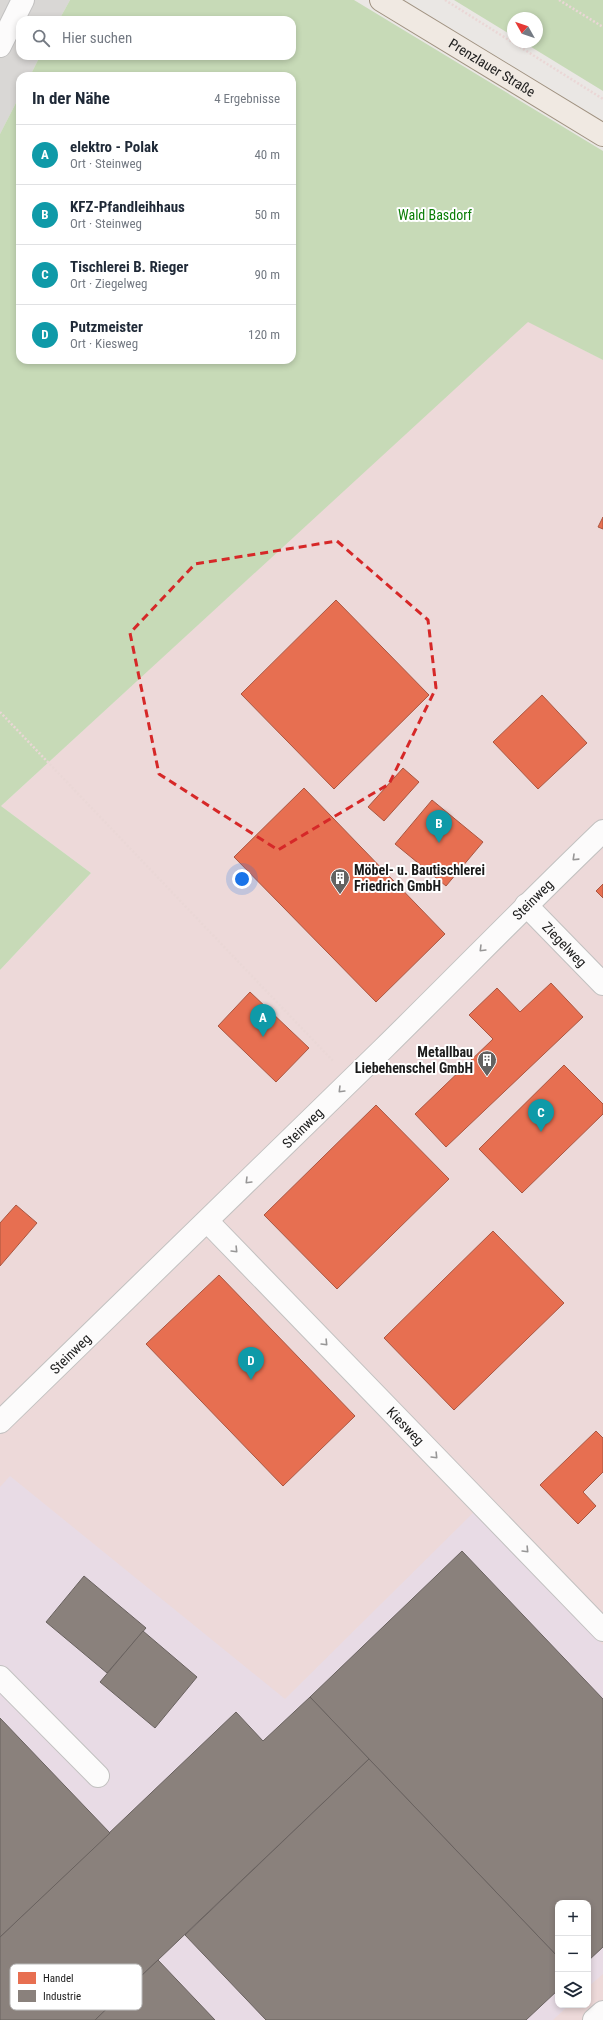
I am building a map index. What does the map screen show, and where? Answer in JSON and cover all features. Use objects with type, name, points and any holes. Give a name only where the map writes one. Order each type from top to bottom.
[{"type":"main road","name":"Prenzlauer Straße","points":[[381,0],[603,135]]},
{"type":"street","points":[[0,46],[23,0]]},
{"type":"street","name":"Steinweg","points":[[0,1422],[208,1222],[526,904],[603,831]]},
{"type":"street","name":"Ziegelweg","points":[[526,904],[603,984]]},
{"type":"street","name":"Kiesweg","points":[[208,1222],[603,1630]]},
{"type":"street","points":[[0,1677],[98,1776]]},
{"type":"street","points":[[594,2020],[603,2012]]},
{"type":"path","points":[[444,0],[603,99]]},
{"type":"path","points":[[559,0],[603,27]]},
{"type":"path","points":[[0,712],[351,1080]]},
{"type":"highlighted area","points":[[337,541],[428,620],[436,688],[389,784],[278,850],[159,774],[130,633],[195,564]]},
{"type":"shaded area","points":[[0,0],[70,0],[61,16],[16,16],[16,60],[38,60],[32,72],[16,72],[16,103],[0,134]]},
{"type":"shaded area","points":[[528,321],[603,360],[603,2020],[0,2020],[0,970],[91,873],[1,806]]},
{"type":"shaded area","points":[[10,1476],[285,1699],[478,1508],[603,1645],[603,1974],[591,1984],[591,1900],[555,1900],[555,2008],[566,2008],[553,2020],[0,2020],[0,1487]]},
{"type":"green space","name":"Wald Basdorf","points":[[70,0],[354,0],[603,151],[603,360],[528,322],[1,806],[91,873],[0,970],[0,134],[16,103],[16,364],[296,364],[296,72],[32,72],[38,60],[296,60],[296,16],[61,16]]},
{"type":"green space","points":[[454,0],[603,0],[603,91],[533,48],[543,48],[543,12],[507,12],[507,32]]},
{"type":"building: Handel","points":[[603,517],[603,529],[598,527]]},
{"type":"building: Handel","points":[[336,600],[429,695],[334,789],[241,694]]},
{"type":"building: Handel","points":[[542,695],[587,743],[538,789],[493,742]]},
{"type":"building: Handel","points":[[403,768],[419,782],[384,821],[368,807]]},
{"type":"building: Handel","name":"Möbel- u. Bautischlerei Friedrich GmbH","points":[[304,788],[445,934],[376,1002],[234,857]]},
{"type":"building: Handel","points":[[432,800],[483,842],[446,886],[395,844]]},
{"type":"building: Handel","points":[[603,884],[603,898],[596,891]]},
{"type":"building: Handel","name":"Metallbau Liebehenschel GmbH","points":[[551,983],[583,1017],[446,1147],[415,1114],[493,1039],[469,1015],[497,988],[520,1012]]},
{"type":"building: Handel","points":[[250,992],[309,1048],[276,1082],[218,1026]]},
{"type":"building: Handel","points":[[564,1065],[603,1104],[603,1114],[522,1193],[479,1149]]},
{"type":"building: Handel","points":[[376,1105],[449,1179],[337,1289],[264,1215]]},
{"type":"building: Handel","points":[[16,1205],[37,1223],[0,1266],[0,1223]]},
{"type":"building: Handel","points":[[493,1231],[564,1303],[454,1410],[384,1338]]},
{"type":"building: Handel","points":[[219,1275],[355,1416],[283,1486],[146,1344]]},
{"type":"building: Handel","points":[[596,1431],[603,1438],[603,1472],[583,1492],[596,1506],[578,1524],[540,1485]]},
{"type":"building: Industrie","points":[[462,1551],[603,1699],[603,1947],[591,1958],[591,1900],[555,1900],[555,1954],[310,1697]]},
{"type":"building: Industrie","points":[[84,1576],[146,1628],[107,1673],[46,1622]]},
{"type":"building: Industrie","points":[[143,1631],[197,1677],[155,1728],[100,1682]]},
{"type":"building: Industrie","points":[[310,1697],[369,1759],[142,1975],[142,1964],[10,1964],[10,2010],[105,2010],[95,2020],[0,2020],[0,1937],[236,1712],[263,1741]]},
{"type":"building: Industrie","points":[[0,1718],[110,1833],[0,1937]]},
{"type":"building: Industrie","points":[[369,1759],[555,1954],[555,1993],[526,2020],[266,2020],[185,1935]]},
{"type":"building: Industrie","points":[[158,1960],[215,2020],[95,2020],[106,2010],[142,2010],[142,1975]]},
{"type":"place","name":"KFZ-Pfandleihhaus","points":[[439,843]]},
{"type":"place","name":"Möbel- u. Bautischlerei Friedrich GmbH","points":[[340,895]]},
{"type":"place","name":"elektro - Polak","points":[[263,1037]]},
{"type":"place","name":"Metallbau Liebehenschel GmbH","points":[[487,1077]]},
{"type":"place","name":"Tischlerei B. Rieger","points":[[541,1132]]},
{"type":"place","name":"Putzmeister","points":[[251,1380]]}]
